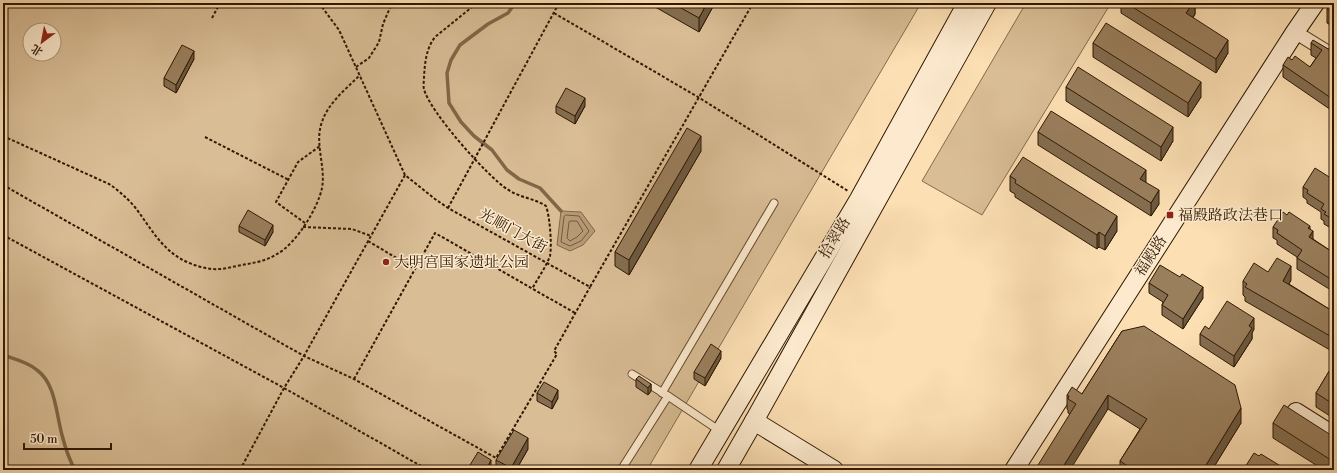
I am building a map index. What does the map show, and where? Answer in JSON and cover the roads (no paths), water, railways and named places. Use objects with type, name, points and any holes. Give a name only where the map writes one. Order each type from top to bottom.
[{"type":"main road","name":"拾翠路","points":[[698,470],[859,198],[967,3]]},
{"type":"main road","name":"拾翠路","points":[[726,470],[987,3]]},
{"type":"main road","name":"福殿路","points":[[1014,470],[1315,3]]},
{"type":"main road","points":[[1296,412],[1334,436]]},
{"type":"main road","points":[[754,421],[834,470]]},
{"type":"street","points":[[1295,32],[1334,56]]},
{"type":"lane","points":[[621,470],[774,203]]},
{"type":"lane","points":[[632,374],[720,431]]},
{"type":"water","points":[[561,211],[581,212],[595,231],[583,245],[570,251],[557,245]]},
{"type":"waterway","points":[[515,3],[508,13],[488,24],[460,45],[451,60],[447,73],[449,103],[461,122],[474,136],[492,150],[507,170],[519,179],[540,188],[561,211]]},
{"type":"waterway","points":[[3,355],[33,367],[48,383],[52,391],[64,444],[75,470]]},
{"type":"place","name":"福殿路政法巷口","points":[[1170,215]]},
{"type":"place","name":"大明宫国家遗址公园","points":[[386,262]]}]
